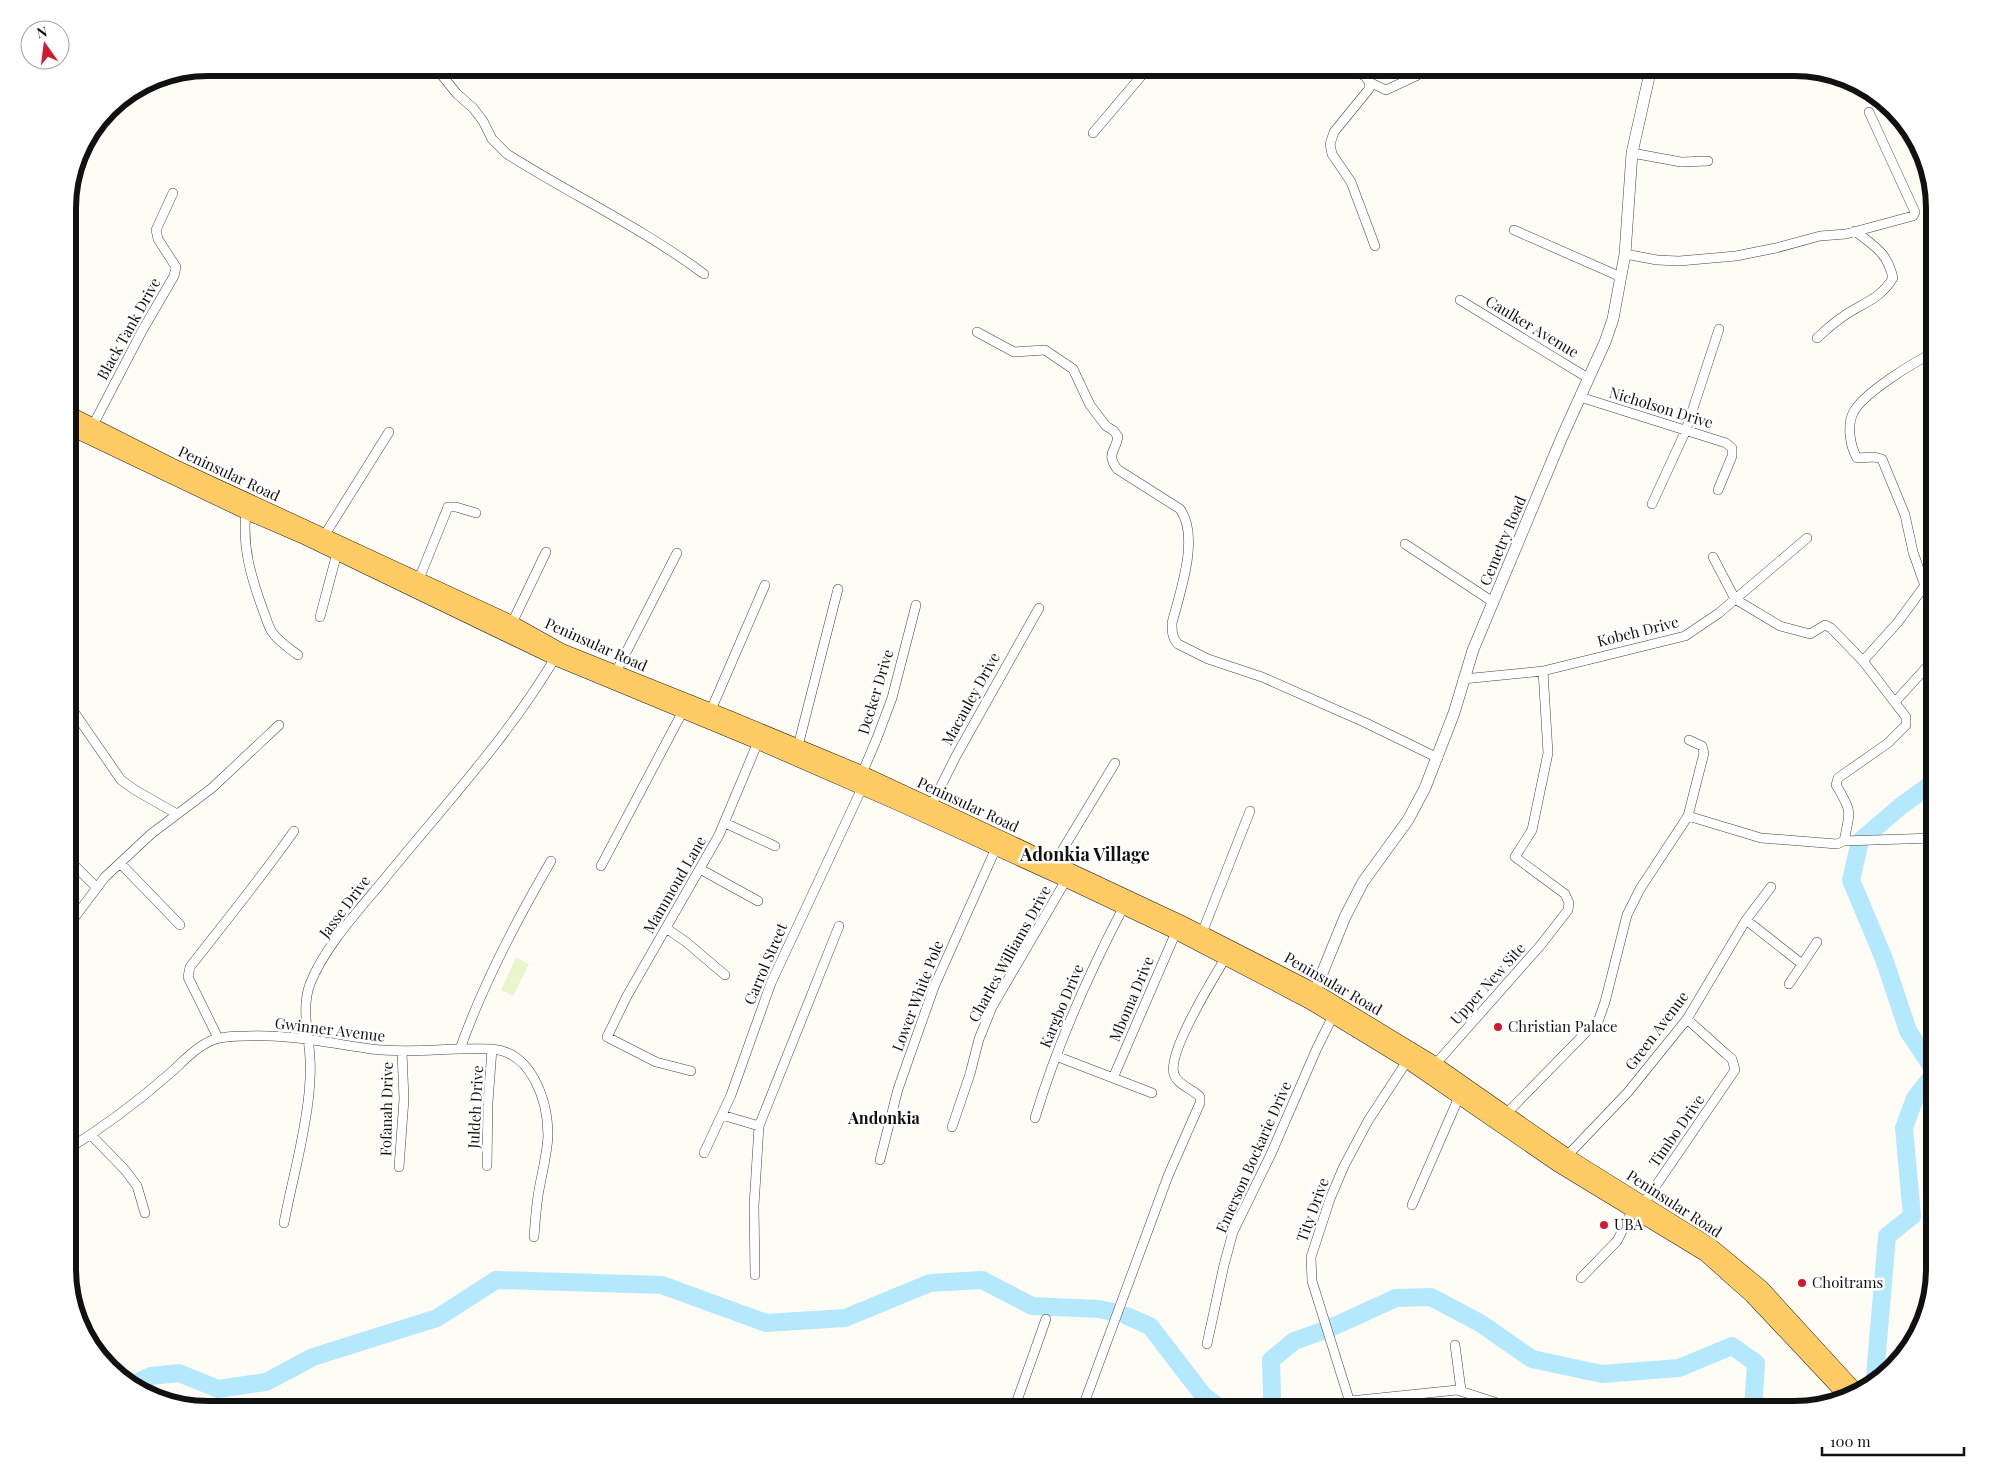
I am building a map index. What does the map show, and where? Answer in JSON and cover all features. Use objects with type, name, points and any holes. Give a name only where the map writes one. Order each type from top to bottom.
[{"type":"main road","name":"Peninsular Road","points":[[77,420],[91,430],[246,512],[337,553],[555,658],[758,742],[860,782],[931,806],[1202,933],[1313,996],[1432,1069],[1502,1118],[1557,1164],[1710,1245],[1762,1288],[1852,1387]]},
{"type":"main road","name":"Peninsular Road","points":[[77,428],[91,430],[171,465],[512,623],[562,651],[798,746],[860,782],[1226,957],[1313,996],[1333,1016],[1407,1061],[1432,1069],[1460,1097],[1502,1118],[1568,1156],[1705,1254],[1752,1296],[1842,1391]]},
{"type":"street","points":[[442,76],[457,94],[473,108],[492,139],[507,154],[630,225],[704,274]]},
{"type":"street","points":[[1093,133],[1141,76]]},
{"type":"street","points":[[1365,76],[1369,82],[1386,90],[1416,76]]},
{"type":"street","name":"Cemetry Road","points":[[1313,996],[1345,917],[1358,891],[1408,820],[1426,788],[1438,758],[1463,679],[1493,602],[1613,319],[1626,254],[1632,153],[1649,76]]},
{"type":"street","points":[[1369,82],[1369,89],[1334,132],[1330,144],[1332,154],[1351,182],[1375,246]]},
{"type":"street","points":[[1626,254],[1657,260],[1701,260],[1736,256],[1820,236],[1855,232],[1913,216],[1915,212],[1869,112]]},
{"type":"street","points":[[1632,153],[1680,162],[1708,161]]},
{"type":"street","name":"Black Tank Drive","points":[[91,430],[142,331],[174,276],[176,267],[158,238],[156,230],[173,193]]},
{"type":"street","points":[[1514,230],[1621,277]]},
{"type":"street","points":[[1817,338],[1842,317],[1875,299],[1887,288],[1893,278],[1884,254],[1855,232]]},
{"type":"street","name":"Caulker Avenue","points":[[1460,300],[1588,378]]},
{"type":"street","points":[[1652,504],[1686,430],[1719,329]]},
{"type":"street","points":[[977,332],[1014,352],[1046,350],[1072,369],[1090,405],[1106,426],[1114,431],[1118,437],[1111,454],[1111,460],[1117,470],[1174,505],[1185,515],[1189,553],[1172,623],[1174,640],[1178,644],[1208,659],[1262,677],[1364,722],[1438,758]]},
{"type":"street","points":[[1863,661],[1898,622],[1925,586],[1913,552],[1905,515],[1882,459],[1874,457],[1857,458],[1850,441],[1850,425],[1853,412],[1865,399],[1904,369],[1926,357]]},
{"type":"street","name":"Nicholson Drive","points":[[1580,397],[1726,443],[1732,448],[1732,456],[1718,490]]},
{"type":"street","points":[[324,536],[389,432]]},
{"type":"street","points":[[419,579],[448,508],[456,507],[476,513]]},
{"type":"street","points":[[246,512],[244,533],[250,571],[271,631],[284,646],[298,655]]},
{"type":"street","name":"Kobeh Drive","points":[[1463,679],[1543,671],[1685,636],[1735,600],[1807,538]]},
{"type":"street","points":[[1405,544],[1493,602]]},
{"type":"street","points":[[512,623],[546,552]]},
{"type":"street","points":[[616,672],[677,552]]},
{"type":"street","points":[[320,617],[337,553]]},
{"type":"street","points":[[1713,557],[1735,600],[1780,626],[1810,634],[1825,625],[1831,628],[1863,661],[1906,717],[1906,725],[1895,737],[1838,778],[1836,785],[1845,800],[1851,816],[1848,841]]},
{"type":"street","points":[[711,710],[765,586]]},
{"type":"street","points":[[798,746],[838,589]]},
{"type":"street","name":"Decker Drive","points":[[860,782],[892,698],[916,605]]},
{"type":"street","name":"Macauley Drive","points":[[931,806],[956,756],[1039,608]]},
{"type":"street","name":"Jasse Drive","points":[[284,1223],[309,1094],[310,1059],[307,1038],[306,1001],[310,984],[322,961],[349,923],[517,715],[555,658]]},
{"type":"street","points":[[1895,702],[1926,668]]},
{"type":"street","name":"Upper New Site","points":[[1432,1069],[1540,946],[1568,910],[1569,903],[1564,894],[1515,857],[1532,830],[1548,753],[1543,671]]},
{"type":"street","points":[[601,866],[683,711]]},
{"type":"street","points":[[77,716],[121,780],[177,814]]},
{"type":"street","points":[[77,913],[96,887],[151,834],[212,788],[279,725]]},
{"type":"street","points":[[1502,1118],[1599,1019],[1627,915],[1640,889],[1688,816],[1704,753],[1702,746],[1689,740]]},
{"type":"street","name":"Mammoud Lane","points":[[690,1070],[656,1062],[606,1037],[725,823],[758,742]]},
{"type":"street","points":[[1054,864],[1115,763]]},
{"type":"street","name":"Carrol Street","points":[[704,1153],[731,1095],[770,983],[860,782]]},
{"type":"street","points":[[1202,933],[1250,811]]},
{"type":"street","points":[[1688,816],[1761,838],[1826,844],[1848,841],[1870,842],[1926,838]]},
{"type":"street","points":[[725,823],[774,846]]},
{"type":"street","points":[[218,1038],[188,977],[188,972],[230,914],[252,890],[294,831]]},
{"type":"street","name":"Lower White Pole","points":[[880,1160],[898,1089],[934,987],[996,848]]},
{"type":"street","points":[[460,1049],[481,997],[528,900],[551,861]]},
{"type":"street","points":[[120,863],[180,926]]},
{"type":"street","points":[[77,868],[96,887]]},
{"type":"street","points":[[700,868],[758,901]]},
{"type":"street","name":"Charles Williams Drive","points":[[952,1127],[970,1074],[979,1039],[992,1007],[1066,880]]},
{"type":"street","name":"Green Avenue","points":[[1568,1156],[1628,1092],[1687,1019],[1746,920],[1771,887]]},
{"type":"street","name":"Kargbo Drive","points":[[1035,1118],[1056,1056],[1098,956],[1124,908]]},
{"type":"street","points":[[1746,920],[1802,964]]},
{"type":"street","points":[[756,1275],[754,1206],[759,1126],[839,926]]},
{"type":"street","points":[[666,928],[686,942],[724,976]]},
{"type":"street","name":"Mboma Drive","points":[[1114,1078],[1176,932]]},
{"type":"street","points":[[1789,984],[1817,942]]},
{"type":"street","points":[[1085,1401],[1168,1176],[1200,1103],[1200,1097],[1196,1092],[1179,1082],[1173,1069],[1190,1018],[1226,957]]},
{"type":"street","name":"Emerson Bockarie Drive","points":[[1206,1344],[1233,1232],[1271,1154],[1333,1016]]},
{"type":"street","name":"Timbo Drive","points":[[1581,1278],[1617,1241],[1639,1206],[1733,1075],[1735,1070],[1732,1060],[1687,1019]]},
{"type":"street","name":"Gwinner Avenue","points":[[77,1144],[113,1120],[194,1052],[218,1038],[267,1035],[307,1038],[337,1044],[402,1052],[460,1049],[506,1051],[513,1054],[526,1067],[540,1093],[546,1114],[548,1136],[534,1237]]},
{"type":"street","name":"Juldeh Drive","points":[[487,1166],[488,1102],[492,1049]]},
{"type":"street","name":"Fofanah Drive","points":[[399,1167],[404,1099],[402,1052]]},
{"type":"street","points":[[1056,1056],[1152,1093]]},
{"type":"street","name":"Tity Drive","points":[[1350,1401],[1312,1281],[1311,1257],[1330,1199],[1344,1166],[1368,1121],[1407,1061]]},
{"type":"street","points":[[1412,1205],[1460,1097]]},
{"type":"street","points":[[722,1115],[759,1126]]},
{"type":"street","points":[[91,1135],[125,1170],[136,1186],[146,1213]]},
{"type":"street","points":[[1017,1401],[1046,1319]]},
{"type":"street","points":[[1455,1345],[1461,1390]]},
{"type":"street","points":[[1380,1401],[1461,1390],[1491,1401]]},
{"type":"green space","points":[[516,958],[529,964],[513,996],[501,990]]},
{"type":"waterway","points":[[1926,788],[1901,806],[1860,841],[1851,880],[1884,959],[1908,1031],[1926,1058]]},
{"type":"waterway","points":[[1875,1372],[1887,1236],[1912,1216],[1904,1128],[1915,1098],[1926,1084]]},
{"type":"waterway","points":[[140,1381],[151,1376],[179,1373],[218,1389],[266,1382],[313,1357],[437,1318],[496,1280],[662,1285],[766,1323],[845,1318],[930,1283],[982,1280],[1032,1306],[1099,1309],[1117,1313]]},
{"type":"waterway","points":[[1271,1401],[1271,1360],[1294,1341],[1328,1329],[1396,1298],[1431,1297],[1480,1323],[1532,1359],[1602,1374],[1679,1368],[1732,1346],[1756,1363],[1754,1401]]},
{"type":"waterway","points":[[1127,1316],[1150,1326],[1203,1395],[1211,1401]]},
{"type":"place","name":"Christian Palace","points":[[1498,1027]]},
{"type":"place","name":"UBA","points":[[1604,1225]]},
{"type":"place","name":"Choitrams","points":[[1802,1283]]},
{"type":"district","name":"Adonkia Village","points":[[1085,855]]},
{"type":"district","name":"Andonkia","points":[[884,1118]]}]
